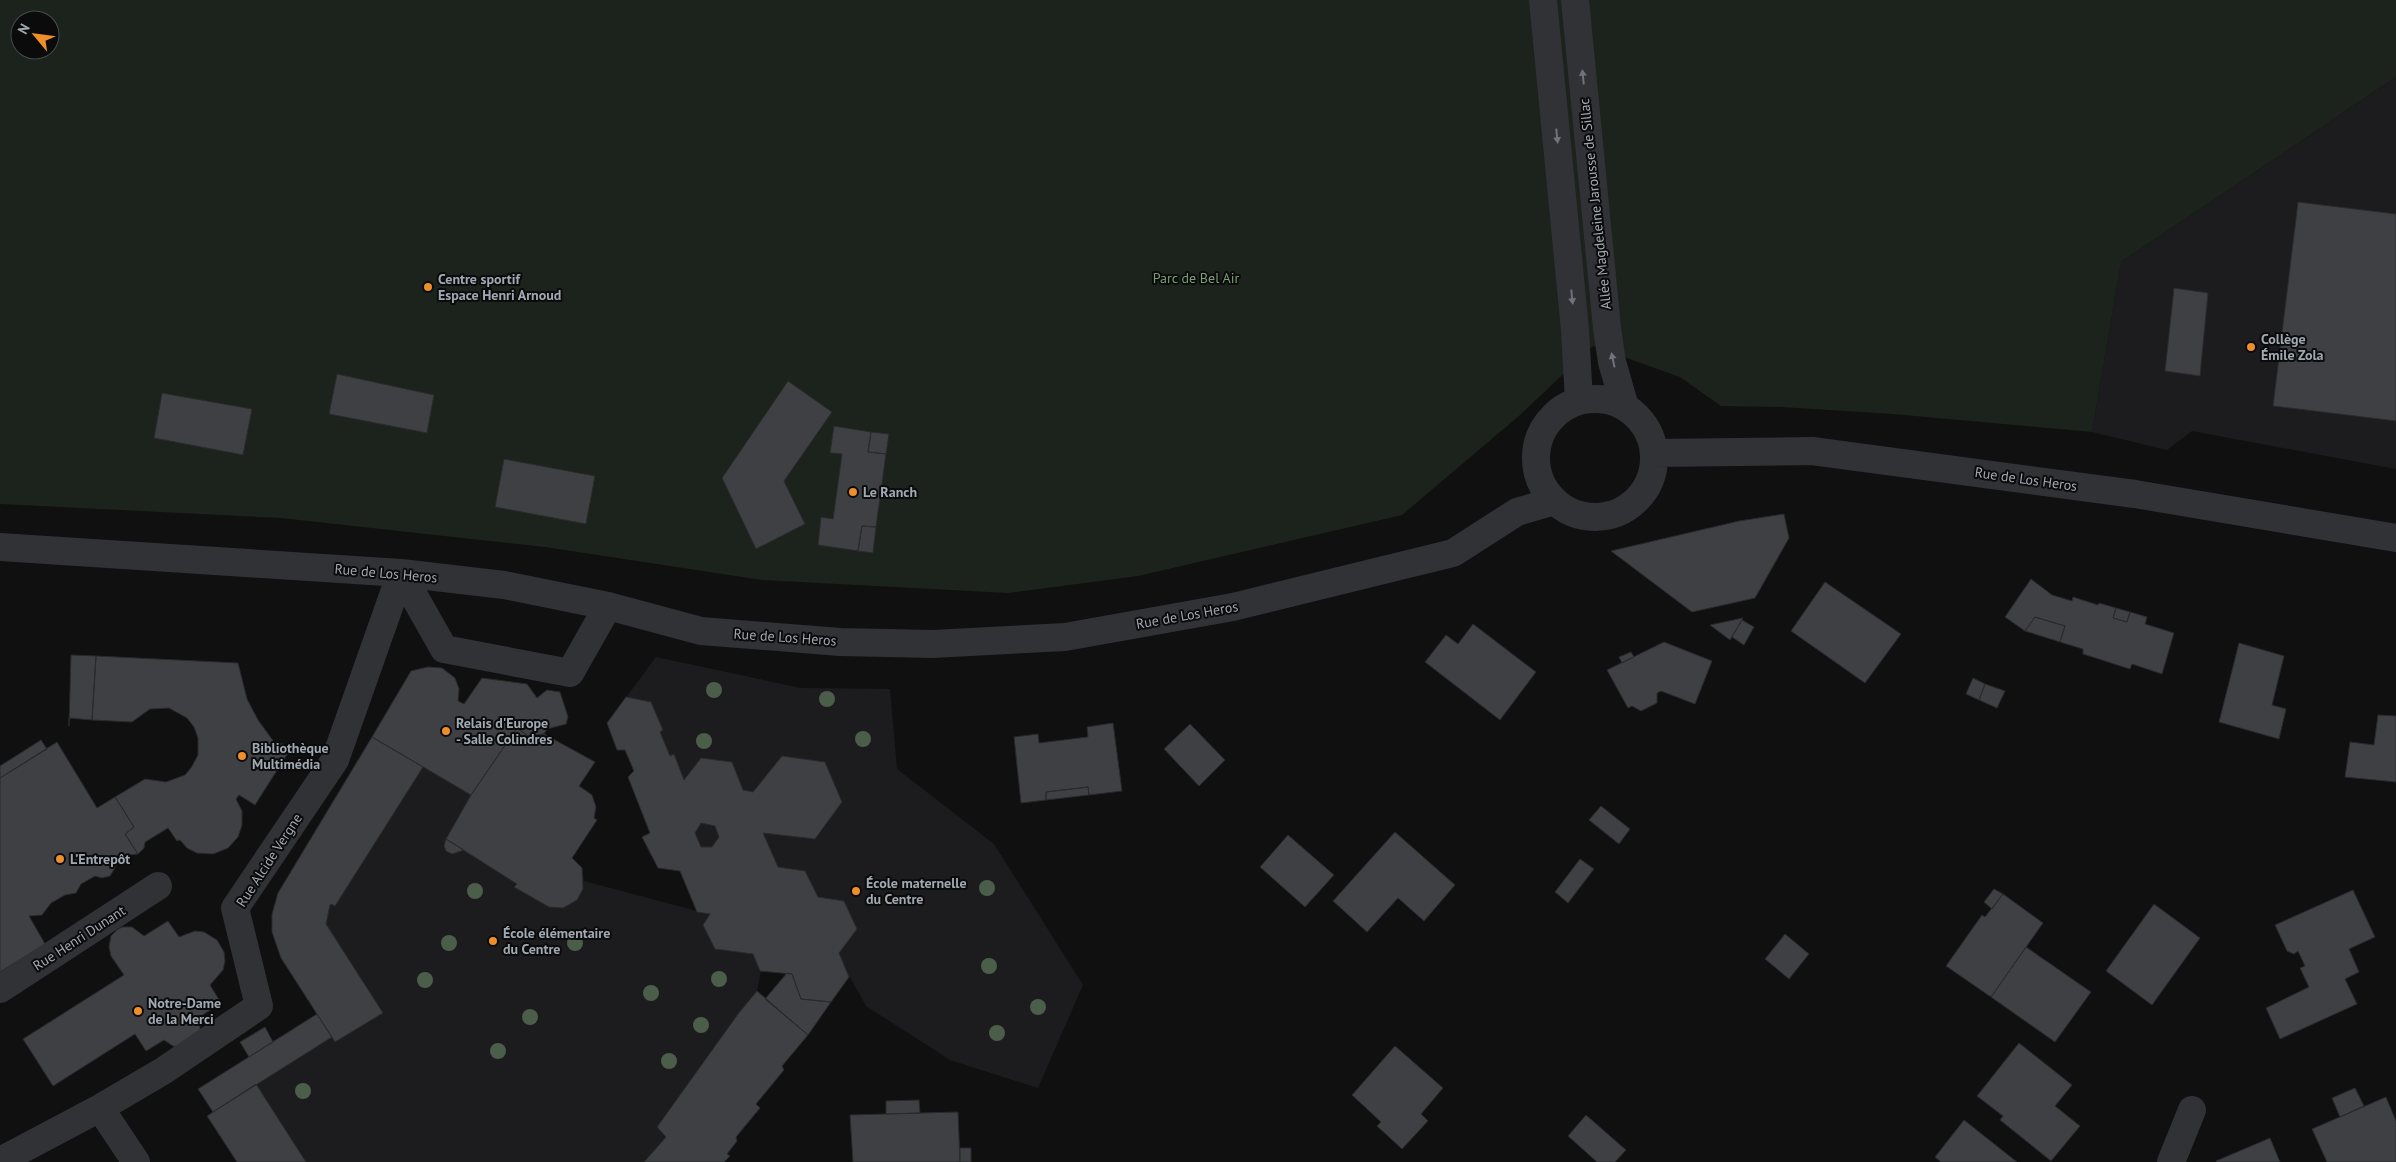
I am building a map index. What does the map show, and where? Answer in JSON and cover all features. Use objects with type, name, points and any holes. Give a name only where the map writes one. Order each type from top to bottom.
[{"type":"street","points":[[1544,0],[1575,330],[1579,401]]},
{"type":"street","name":"Allée Magdeleine Jarousse de Sillac","points":[[1575,0],[1607,328],[1612,362],[1625,407]]},
{"type":"street","points":[[1594,398],[1610,400],[1625,407],[1639,419],[1649,435],[1654,453],[1652,473],[1643,491],[1629,506],[1610,515],[1590,517],[1571,512],[1554,501],[1543,487],[1536,470],[1536,453],[1540,435],[1549,420],[1563,408],[1579,401],[1594,398]]},
{"type":"street","name":"Rue de Los Heros","points":[[1654,453],[1812,451],[2135,494],[2396,538]]},
{"type":"street","name":"Rue de Los Heros","points":[[0,547],[401,573],[504,585],[608,606],[701,631],[840,642],[934,644],[1065,637],[1233,607],[1453,553],[1517,512],[1554,501]]},
{"type":"street","points":[[401,573],[444,649],[570,673],[608,606]]},
{"type":"street","name":"Rue Alcide Vergne","points":[[100,1108],[163,1071],[259,1006],[235,908],[335,760],[401,573]]},
{"type":"street","name":"Rue Henri Dunant","points":[[0,989],[158,886]]},
{"type":"street","points":[[0,1161],[100,1108],[136,1162]]},
{"type":"street","points":[[2171,1162],[2192,1110]]},
{"type":"shaded area","name":"Collège Émile Zola","points":[[2396,77],[2396,469],[2192,431],[2167,450],[2092,432],[2121,262]]},
{"type":"shaded area","points":[[656,657],[801,688],[890,689],[897,769],[994,844],[1083,985],[1038,1088],[950,1060],[866,1006],[850,977],[831,1002],[801,999],[792,974],[761,971],[757,991],[738,1014],[657,1127],[666,1137],[644,1162],[237,1162],[213,1112],[198,1089],[317,1014],[281,958],[272,932],[272,914],[278,893],[372,737],[471,795],[544,734],[595,762],[579,785],[592,795],[596,807],[594,818],[597,820],[572,858],[582,868],[584,881],[697,911],[680,871],[658,868],[642,837],[650,833],[628,777],[633,771],[626,750],[617,750],[607,723]]},
{"type":"green space","name":"Parc de Bel Air","points":[[0,0],[2396,0],[2396,77],[2121,262],[2092,432],[1893,414],[1781,407],[1721,406],[1680,377],[1593,346],[1520,415],[1402,515],[1138,576],[1008,593],[762,580],[545,547],[281,518],[0,504]]},
{"type":"building","points":[[2298,202],[2396,214],[2396,421],[2273,406]]},
{"type":"building","points":[[2174,288],[2208,293],[2200,376],[2165,371]]},
{"type":"building","points":[[337,374],[434,395],[427,433],[329,414]]},
{"type":"building","points":[[788,381],[832,412],[784,481],[805,524],[756,549],[722,478]]},
{"type":"building","points":[[162,393],[252,409],[243,455],[154,438]]},
{"type":"building","points":[[834,426],[871,432],[868,452],[886,454],[876,527],[862,526],[858,551],[818,545],[821,517],[833,519],[842,454],[830,453]]},
{"type":"building","points":[[871,432],[889,434],[886,454],[868,452]]},
{"type":"building","points":[[504,459],[595,476],[586,524],[495,507]]},
{"type":"building","points":[[1784,514],[1789,538],[1755,598],[1692,612],[1611,551],[1739,521]]},
{"type":"building","points":[[862,526],[876,527],[873,553],[858,551]]},
{"type":"building","points":[[2031,579],[2052,595],[2072,601],[2073,597],[2098,605],[2099,603],[2116,608],[2113,618],[2127,622],[2130,612],[2147,617],[2145,624],[2174,633],[2162,674],[2132,664],[2130,669],[2083,654],[2083,649],[2060,642],[2065,626],[2035,617],[2025,631],[2005,617]]},
{"type":"building","points":[[1825,582],[1901,634],[1865,683],[1791,631]]},
{"type":"building","points":[[2116,608],[2130,612],[2127,622],[2113,618]]},
{"type":"building","points":[[2035,617],[2065,626],[2060,642],[2025,631]]},
{"type":"building","points":[[1743,618],[1730,640],[1710,625]]},
{"type":"building","points":[[1742,620],[1754,627],[1744,645],[1732,637]]},
{"type":"building","points":[[1473,624],[1536,672],[1500,720],[1425,662],[1446,635],[1458,644]]},
{"type":"building","points":[[1664,642],[1712,661],[1695,704],[1661,691],[1657,693],[1657,703],[1641,711],[1632,706],[1628,708],[1607,670]]},
{"type":"building","points":[[2239,643],[2284,656],[2272,705],[2286,709],[2279,739],[2219,722]]},
{"type":"building","points":[[1631,652],[1634,657],[1622,663],[1619,657]]},
{"type":"building","points":[[71,655],[96,656],[92,720],[69,718]]},
{"type":"building","name":"Bibliothèque Multimédia","points":[[96,656],[238,663],[247,699],[258,720],[274,742],[285,745],[288,753],[255,805],[239,795],[236,799],[242,811],[242,825],[238,837],[228,848],[213,854],[197,853],[187,848],[180,840],[177,841],[168,828],[145,842],[144,848],[138,854],[125,834],[134,827],[115,797],[145,779],[166,782],[185,775],[198,755],[198,738],[194,727],[187,718],[169,708],[150,709],[132,722],[92,720]]},
{"type":"building","name":"Relais d'Europe - Salle Colindres","points":[[428,667],[442,668],[455,678],[459,689],[458,701],[464,704],[482,678],[527,684],[537,698],[547,690],[560,692],[568,717],[566,724],[547,729],[544,734],[528,736],[517,728],[471,795],[372,737],[411,671]]},
{"type":"building","points":[[1973,678],[1985,684],[1979,700],[1966,694]]},
{"type":"building","points":[[1985,684],[2005,691],[1997,708],[1979,700]]},
{"type":"building","points":[[626,697],[651,702],[663,730],[660,732],[670,756],[674,754],[684,780],[701,758],[732,762],[743,790],[753,792],[782,756],[825,762],[842,802],[815,839],[763,833],[778,867],[805,871],[818,897],[844,901],[857,929],[839,953],[849,977],[831,1002],[801,999],[792,974],[760,971],[753,954],[715,949],[703,925],[710,914],[697,912],[680,871],[658,868],[642,837],[650,833],[628,777],[634,771],[625,750],[617,750],[607,723]],"holes":[[[701,823],[715,826],[719,837],[712,847],[701,847],[695,833]]]},
{"type":"building","points":[[2378,715],[2396,716],[2396,782],[2345,777],[2350,742],[2374,745]]},
{"type":"building","points":[[1113,723],[1122,791],[1089,795],[1088,787],[1046,792],[1046,800],[1021,803],[1014,737],[1038,734],[1039,743],[1088,737],[1087,727]]},
{"type":"building","points":[[1190,724],[1225,760],[1199,786],[1164,749]]},
{"type":"building","points":[[517,728],[528,736],[544,734],[595,762],[579,786],[592,795],[596,807],[594,818],[597,820],[572,858],[582,868],[583,889],[577,900],[563,908],[549,907],[514,887],[517,884],[446,839],[471,795]]},
{"type":"building","points":[[372,737],[423,767],[335,906],[330,905],[326,924],[383,1013],[335,1042],[281,958],[272,932],[272,914],[278,893]]},
{"type":"building","points":[[41,740],[47,749],[0,778],[0,766]]},
{"type":"building","name":"L’Entrepôt","points":[[57,742],[97,808],[115,797],[134,827],[125,834],[138,854],[128,855],[115,862],[115,868],[110,876],[102,878],[95,876],[81,884],[76,893],[65,895],[51,903],[42,915],[29,916],[45,944],[0,972],[0,778]]},
{"type":"building","points":[[1088,787],[1089,795],[1046,800],[1046,792]]},
{"type":"building","points":[[1601,806],[1630,829],[1619,844],[1589,820]]},
{"type":"building","points":[[1395,832],[1455,885],[1424,921],[1398,898],[1367,932],[1333,901]]},
{"type":"building","points":[[1288,835],[1334,875],[1305,907],[1260,867]]},
{"type":"building","points":[[446,839],[464,850],[452,854],[446,851],[444,846]]},
{"type":"building","points":[[1580,859],[1594,869],[1568,903],[1555,892]]},
{"type":"building","points":[[1994,889],[2003,894],[1992,909],[1984,902]]},
{"type":"building","points":[[2353,890],[2375,937],[2349,949],[2359,972],[2345,979],[2357,1004],[2280,1039],[2266,1008],[2309,987],[2300,968],[2305,966],[2298,951],[2294,954],[2287,951],[2275,925]]},
{"type":"building","points":[[2003,894],[2043,923],[1991,997],[1946,966],[1982,915],[1985,917]]},
{"type":"building","points":[[2154,904],[2200,938],[2152,1005],[2106,971]]},
{"type":"building","name":"Notre-Dame de la Merci","points":[[168,921],[179,937],[195,931],[204,932],[217,940],[224,952],[223,970],[210,985],[221,1003],[198,1018],[200,1035],[180,1047],[173,1046],[164,1040],[146,1051],[135,1034],[53,1086],[23,1039],[124,975],[111,956],[109,947],[111,936],[117,930],[122,927],[132,927],[144,936]]},
{"type":"building","points":[[1785,934],[1809,954],[1789,979],[1765,959]]},
{"type":"building","points":[[2026,947],[2091,992],[2055,1042],[1991,997]]},
{"type":"building","points":[[787,973],[792,974],[801,999],[831,1002],[808,1035],[765,999]]},
{"type":"building","points":[[757,991],[808,1035],[782,1066],[784,1070],[756,1104],[760,1108],[736,1137],[737,1141],[727,1154],[730,1156],[724,1162],[644,1162],[666,1137],[657,1127],[738,1014]]},
{"type":"building","points":[[317,1014],[332,1037],[213,1112],[198,1089]]},
{"type":"building","points":[[265,1027],[273,1042],[249,1057],[240,1042]]},
{"type":"building","points":[[2019,1043],[2072,1085],[2055,1106],[2080,1126],[2051,1161],[2000,1120],[2003,1116],[1977,1096]]},
{"type":"building","points":[[1395,1046],[1443,1088],[1421,1114],[1428,1121],[1402,1149],[1377,1126],[1381,1122],[1352,1095]]},
{"type":"building","points":[[256,1084],[306,1162],[237,1162],[207,1116]]},
{"type":"building","points":[[2355,1088],[2364,1106],[2340,1117],[2332,1098]]},
{"type":"building","points":[[2386,1097],[2396,1121],[2396,1162],[2327,1162],[2312,1129]]},
{"type":"building","points":[[919,1100],[920,1113],[886,1114],[886,1101]]},
{"type":"building","points":[[958,1112],[960,1162],[853,1162],[850,1115]]},
{"type":"building","points":[[1586,1115],[1626,1150],[1615,1162],[1597,1162],[1568,1136]]},
{"type":"building","points":[[1964,1120],[2017,1162],[1941,1162],[1935,1157]]},
{"type":"building","points":[[2270,1138],[2280,1162],[2216,1161]]},
{"type":"building","points":[[960,1148],[971,1148],[971,1162],[960,1162]]},
{"type":"place","name":"Centre sportif Espace Henri Arnoud","points":[[428,287]]},
{"type":"place","name":"Collège Émile Zola","points":[[2251,347]]},
{"type":"place","name":"Le Ranch","points":[[853,492]]},
{"type":"place","name":"Relais d'Europe - Salle Colindres","points":[[446,731]]},
{"type":"place","name":"Bibliothèque Multimédia","points":[[242,756]]},
{"type":"place","name":"L’Entrepôt","points":[[60,859]]},
{"type":"place","name":"École maternelle du Centre","points":[[856,891]]},
{"type":"place","name":"École élémentaire du Centre","points":[[493,941]]},
{"type":"place","name":"Notre-Dame de la Merci","points":[[138,1011]]}]
